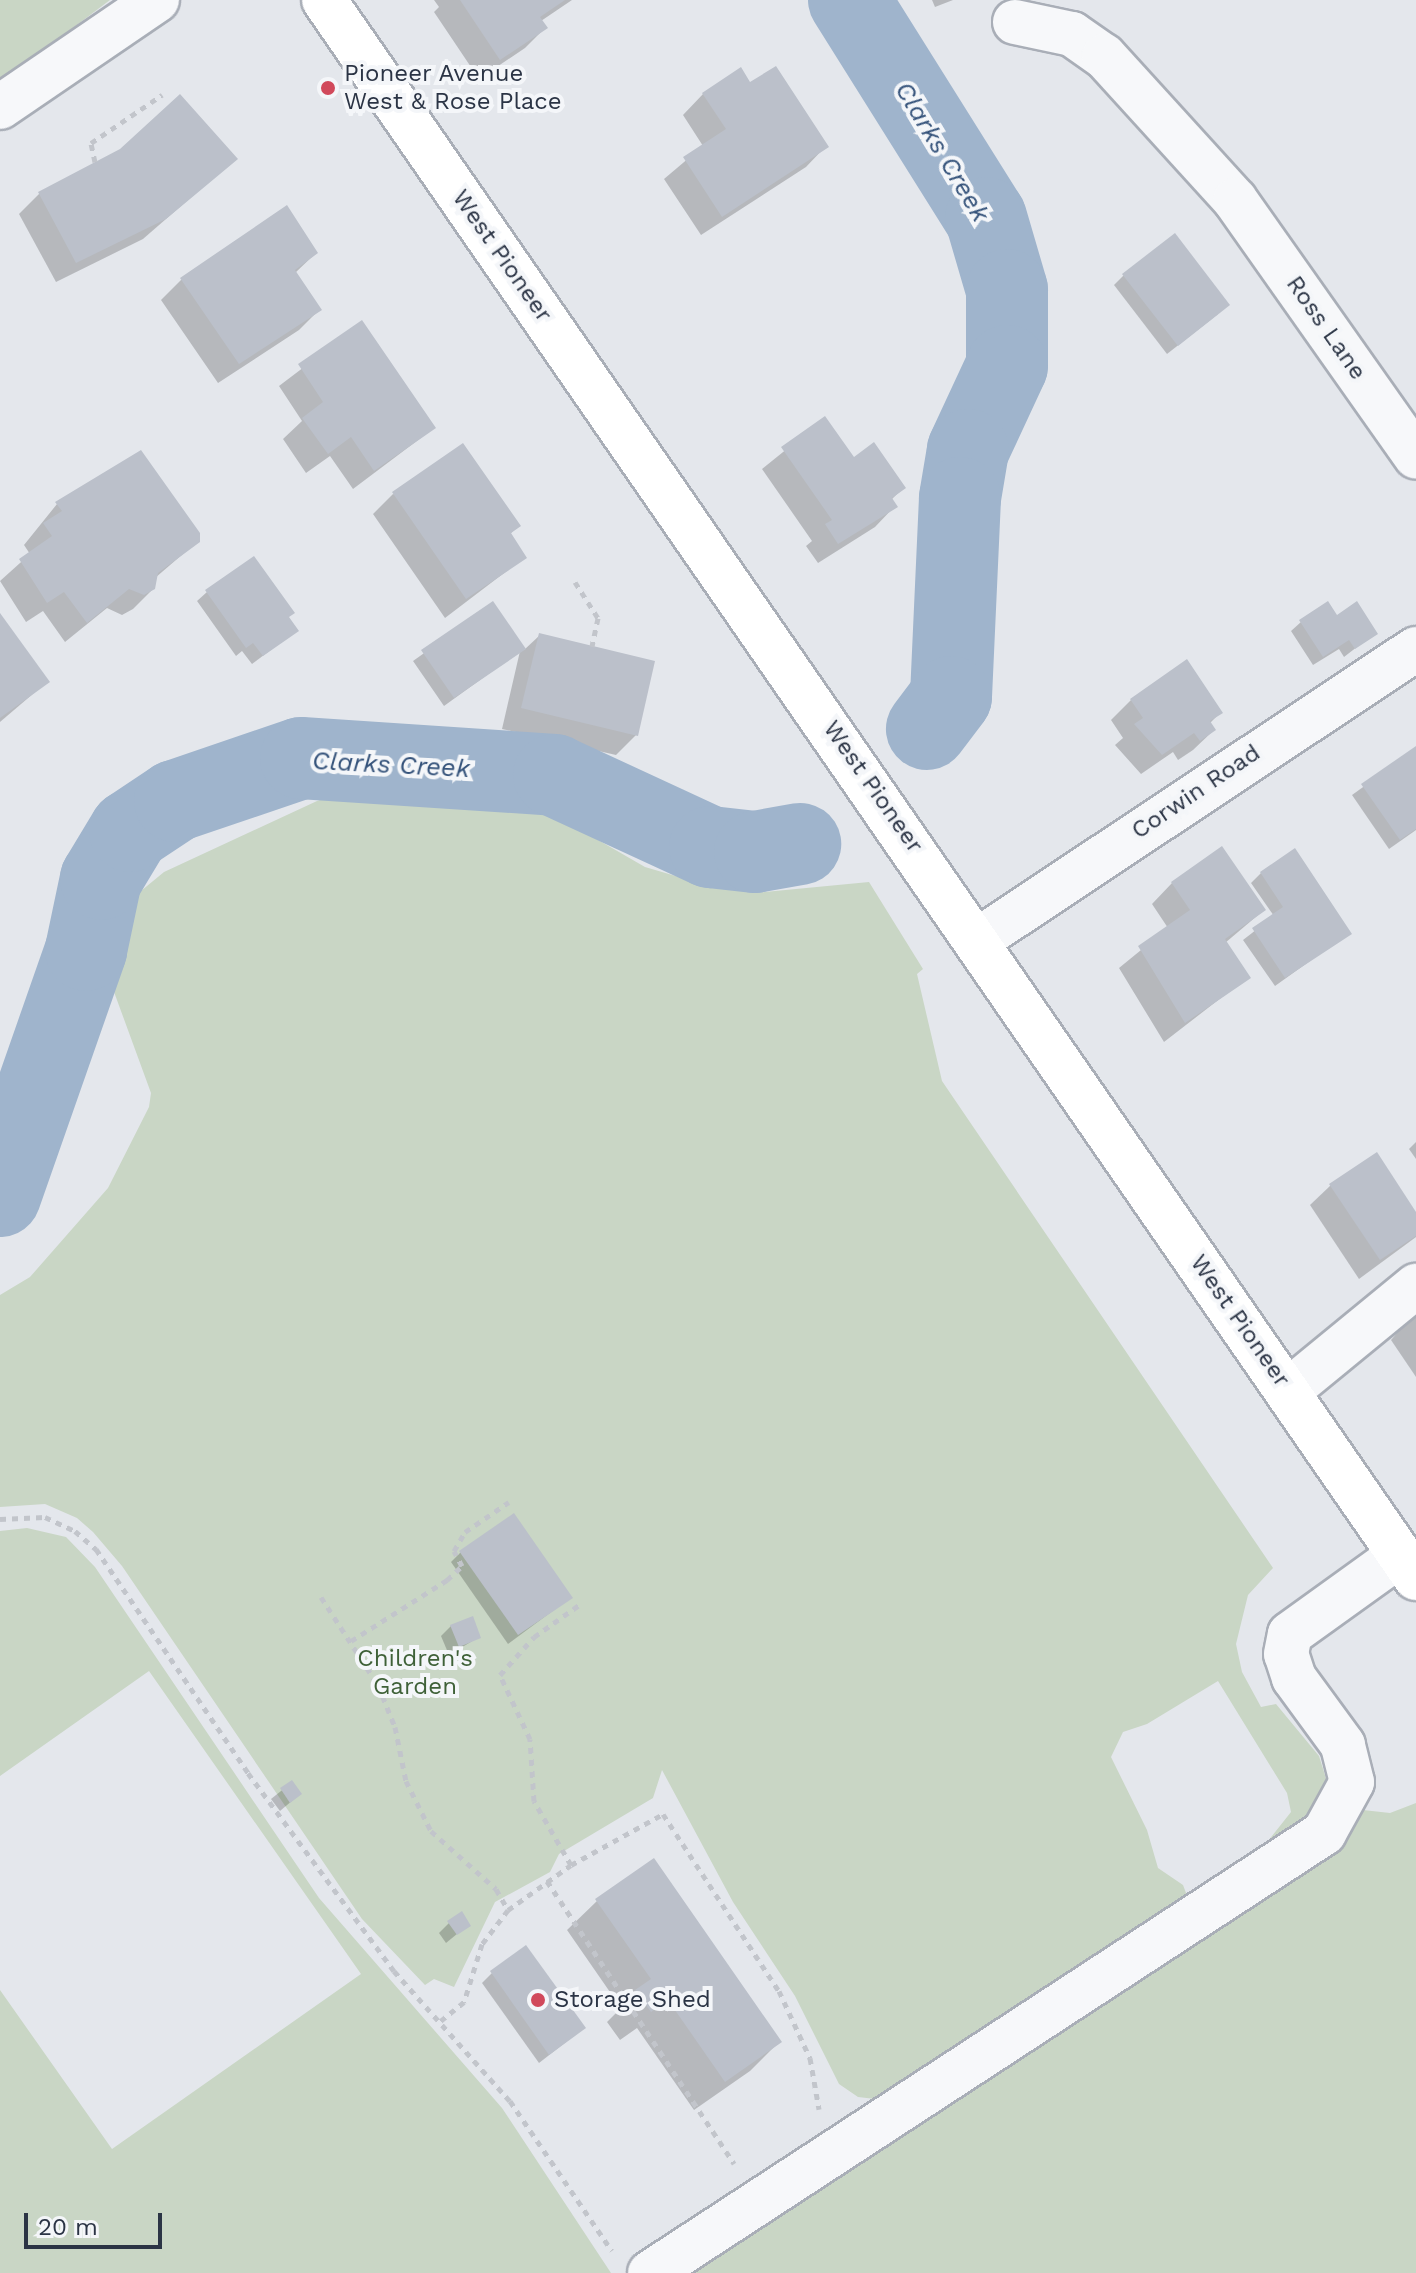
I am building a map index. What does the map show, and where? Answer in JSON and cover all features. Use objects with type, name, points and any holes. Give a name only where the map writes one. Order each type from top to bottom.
[{"type":"main road","name":"West Pioneer","points":[[324,0],[978,940],[1408,1567]]},
{"type":"street","points":[[0,107],[157,0]]},
{"type":"street","name":"Ross Lane","points":[[1015,22],[1072,34],[1104,56],[1235,200],[1416,457]]},
{"type":"street","name":"Corwin Road","points":[[978,940],[1416,649]]},
{"type":"street","points":[[1288,1391],[1416,1286]]},
{"type":"street","points":[[634,2267],[759,2201],[1324,1833],[1352,1782],[1343,1745],[1294,1678],[1286,1654],[1290,1634],[1408,1567]]},
{"type":"path","points":[[95,162],[91,143],[162,95]]},
{"type":"path","points":[[575,582],[598,618],[592,646]]},
{"type":"path","points":[[351,1641],[447,1580],[462,1566],[454,1551],[465,1532],[509,1502]]},
{"type":"path","points":[[0,1519],[13,1515],[52,1520],[96,1549],[248,1773],[394,1971],[510,2101],[634,2267]]},
{"type":"path","points":[[321,1597],[351,1641],[391,1714],[406,1781],[431,1831],[496,1889],[508,1910]]},
{"type":"path","points":[[571,1865],[534,1801],[525,1723],[499,1678],[520,1650],[579,1605]]},
{"type":"path","points":[[439,2022],[464,2002],[482,1944],[508,1910],[571,1865],[663,1814],[796,2025],[818,2093],[820,2160]]},
{"type":"path","points":[[547,1881],[759,2201]]},
{"type":"green space","points":[[0,0],[110,0],[0,83]]},
{"type":"green space","name":"Children's Garden","points":[[372,783],[427,795],[499,799],[553,814],[645,867],[696,882],[753,893],[869,882],[923,969],[917,974],[942,1081],[1273,1568],[1248,1595],[1236,1644],[1242,1672],[1261,1707],[1276,1704],[1319,1756],[1329,1788],[1315,1819],[1260,1851],[1291,1812],[1287,1793],[1218,1681],[1147,1724],[1123,1732],[1111,1757],[1147,1830],[1158,1868],[1183,1885],[1191,1906],[884,2100],[858,2097],[839,2084],[795,1996],[733,1902],[662,1770],[653,1798],[559,1854],[550,1872],[495,1902],[454,1987],[434,1979],[425,1985],[362,1919],[122,1566],[93,1532],[77,1518],[45,1504],[0,1507],[0,1295],[30,1277],[108,1188],[149,1107],[151,1093],[106,970],[111,935],[130,900],[164,872],[317,801]]},
{"type":"green space","points":[[27,1528],[66,1537],[95,1567],[319,1898],[502,2108],[611,2273],[0,2273],[0,1990],[112,2149],[361,1974],[149,1671],[0,1776],[0,1531]]},
{"type":"green space","points":[[1416,1803],[1416,2273],[682,2273],[1344,1831],[1363,1810],[1390,1813]]},
{"type":"building","points":[[460,0],[565,0],[540,17],[548,28],[500,60]]},
{"type":"building","points":[[776,66],[829,147],[722,217],[683,157],[726,129],[702,93],[741,67],[750,82]]},
{"type":"building","points":[[180,94],[238,159],[166,219],[76,263],[38,192],[120,149]]},
{"type":"building","points":[[287,205],[318,253],[295,270],[322,310],[239,364],[180,278]]},
{"type":"building","points":[[1175,233],[1230,305],[1178,346],[1122,274]]},
{"type":"building","points":[[362,320],[436,428],[374,471],[351,437],[328,454],[302,418],[323,402],[298,364]]},
{"type":"building","points":[[825,416],[854,457],[874,442],[906,488],[892,498],[898,507],[838,544],[825,524],[832,520],[781,447]]},
{"type":"building","points":[[463,443],[521,526],[511,533],[527,558],[466,599],[392,492]]},
{"type":"building","points":[[141,450],[200,533],[200,542],[158,573],[155,589],[144,595],[129,589],[87,623],[64,592],[47,603],[19,559],[52,536],[43,523],[62,511],[55,502]]},
{"type":"building","points":[[254,556],[295,613],[289,617],[299,631],[263,656],[253,643],[246,648],[205,590]]},
{"type":"building","points":[[493,601],[526,649],[454,698],[421,650]]},
{"type":"building","points":[[1328,601],[1337,615],[1357,601],[1378,634],[1355,649],[1349,640],[1323,657],[1299,620]]},
{"type":"building","points":[[0,613],[50,682],[0,718]]},
{"type":"building","points":[[539,633],[655,661],[638,736],[521,708]]},
{"type":"building","points":[[1187,659],[1223,713],[1210,721],[1216,730],[1200,741],[1194,733],[1162,755],[1134,724],[1143,718],[1130,699]]},
{"type":"building","points":[[1416,746],[1416,829],[1400,840],[1361,784]]},
{"type":"building","points":[[1222,846],[1266,910],[1225,939],[1251,978],[1185,1023],[1138,946],[1190,910],[1171,882]]},
{"type":"building","points":[[1295,848],[1352,934],[1285,978],[1252,928],[1283,907],[1260,872]]},
{"type":"building","points":[[1377,1152],[1416,1212],[1416,1236],[1380,1260],[1329,1184]]},
{"type":"building","points":[[514,1513],[573,1598],[518,1635],[459,1551]]},
{"type":"building","points":[[473,1616],[481,1638],[459,1647],[450,1625]]},
{"type":"building","points":[[292,1780],[302,1794],[290,1803],[280,1788]]},
{"type":"building","points":[[654,1858],[782,2042],[725,2082],[668,2000],[651,2012],[635,1990],[651,1979],[595,1899]]},
{"type":"building","points":[[462,1911],[471,1926],[457,1935],[447,1921]]},
{"type":"building","name":"Storage Shed","points":[[526,1945],[586,2028],[549,2055],[490,1971]]},
{"type":"waterway","name":"Clarks Creek","points":[[849,0],[986,218],[1007,290],[1007,366],[968,450],[960,498],[951,697],[927,729]]},
{"type":"waterway","name":"Clarks Creek","points":[[0,1196],[86,950],[101,879],[130,831],[175,801],[301,758],[554,775],[710,847],[755,852],[800,844]]},
{"type":"place","name":"Pioneer Avenue West & Rose Place","points":[[328,88]]},
{"type":"place","name":"Storage Shed","points":[[538,2000]]}]
